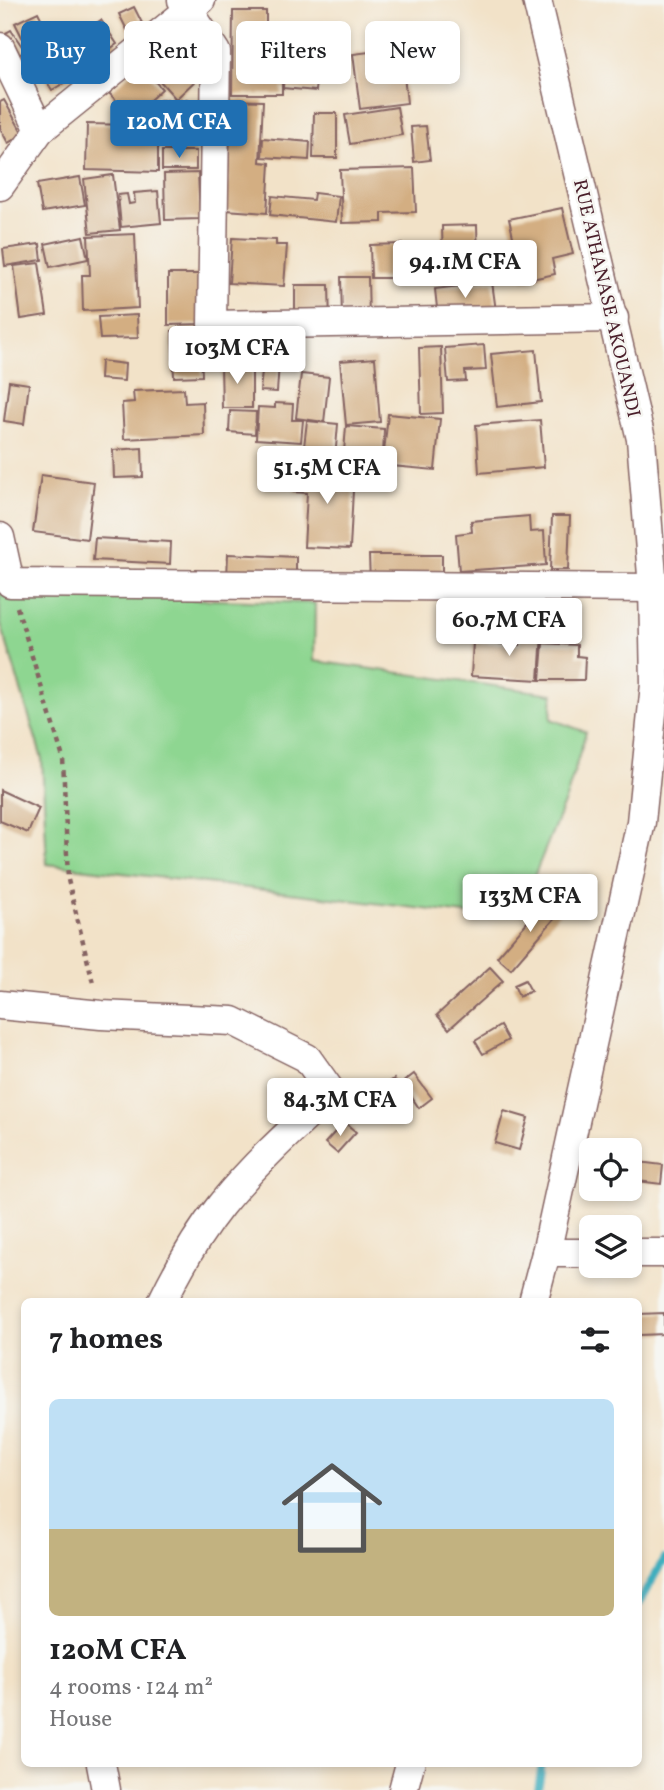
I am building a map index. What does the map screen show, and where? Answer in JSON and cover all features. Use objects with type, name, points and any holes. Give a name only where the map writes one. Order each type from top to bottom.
[{"type":"street","name":"RUE ATHANASE AKOUANDI","points":[[534,1298],[641,822],[655,684],[653,588],[641,439],[537,0]]},
{"type":"street","points":[[0,186],[40,130],[191,4],[216,52],[212,326],[614,318]]},
{"type":"street","points":[[0,47],[40,130]]},
{"type":"street","points":[[0,537],[10,583],[653,588]]},
{"type":"street","points":[[0,1005],[101,1015],[233,1021],[307,1058],[332,1093],[275,1146],[221,1206],[173,1279],[164,1298]]},
{"type":"street","points":[[546,1254],[579,1253]]},
{"type":"street","points":[[642,1253],[664,1253]]},
{"type":"street","points":[[102,1767],[106,1790]]},
{"type":"street","points":[[403,1790],[409,1767]]},
{"type":"path","points":[[10,583],[63,758],[68,880],[101,1015]]},
{"type":"green space","points":[[0,593],[315,603],[314,661],[553,694],[551,719],[586,732],[567,796],[533,879],[491,917],[47,864],[42,759],[0,621]]},
{"type":"building","points":[[134,7],[141,21],[124,21],[124,24],[119,14]]},
{"type":"building","points":[[233,11],[266,11],[266,21],[236,21],[236,84],[282,84],[282,94],[232,94]]},
{"type":"building","points":[[38,12],[42,21],[21,21],[21,35],[15,23]]},
{"type":"building","points":[[11,30],[21,45],[21,54],[14,58],[0,36]]},
{"type":"building","points":[[110,34],[117,44],[110,49]]},
{"type":"building","points":[[365,52],[365,84],[405,84],[407,103],[360,109],[353,54]]},
{"type":"building","points":[[124,79],[124,84],[157,84],[162,89],[131,117],[109,93]]},
{"type":"building","points":[[48,84],[62,84],[52,90]]},
{"type":"building","points":[[163,84],[192,84],[176,99]]},
{"type":"building","points":[[283,84],[317,84],[316,91],[283,88]]},
{"type":"building","points":[[4,100],[23,134],[8,143],[0,128],[0,102]]},
{"type":"building","points":[[160,100],[195,100],[196,145],[160,145]]},
{"type":"building","points":[[232,100],[263,101],[260,162],[270,163],[267,213],[226,210]]},
{"type":"building","points":[[397,107],[402,135],[350,144],[345,115]]},
{"type":"building","points":[[314,113],[337,113],[337,158],[313,158]]},
{"type":"building","points":[[87,124],[133,125],[133,136],[158,136],[158,172],[86,170]]},
{"type":"building","points":[[426,126],[430,160],[414,162],[411,127]]},
{"type":"building","points":[[263,138],[310,142],[309,160],[262,157]]},
{"type":"building","points":[[162,151],[196,151],[196,170],[162,170]]},
{"type":"building","points":[[414,168],[416,212],[382,213],[382,222],[342,223],[340,170]]},
{"type":"building","points":[[198,173],[200,219],[165,220],[164,174]]},
{"type":"building","points":[[113,175],[120,230],[90,233],[84,179]]},
{"type":"building","points":[[80,177],[85,205],[42,212],[37,184]]},
{"type":"building","points":[[158,191],[161,223],[121,227],[118,195],[127,194],[129,204],[135,203],[134,193]]},
{"type":"building","points":[[314,193],[339,196],[336,222],[270,215],[272,196],[313,200]]},
{"type":"building","points":[[562,208],[573,254],[552,259],[555,274],[523,281],[509,219]]},
{"type":"building","points":[[477,225],[478,262],[443,263],[442,226]]},
{"type":"building","points":[[135,234],[138,308],[83,311],[82,275],[90,275],[88,236]]},
{"type":"building","points":[[83,236],[88,259],[50,267],[45,244]]},
{"type":"building","points":[[232,238],[276,240],[276,245],[287,245],[284,286],[229,283]]},
{"type":"building","points":[[40,244],[42,260],[5,266],[3,249]]},
{"type":"building","points":[[402,244],[402,278],[371,278],[370,245]]},
{"type":"building","points":[[39,263],[47,315],[21,319],[14,266]]},
{"type":"building","points":[[168,274],[202,274],[202,324],[168,325]]},
{"type":"building","points":[[341,277],[368,277],[369,319],[342,319]]},
{"type":"building","points":[[492,282],[496,311],[438,317],[435,289]]},
{"type":"building","points":[[295,285],[329,285],[330,325],[295,325]]},
{"type":"building","points":[[137,315],[138,338],[100,339],[98,317]]},
{"type":"building","points":[[200,330],[202,376],[174,377],[172,331]]},
{"type":"building","points":[[223,332],[249,332],[249,362],[223,362]]},
{"type":"building","points":[[484,345],[486,370],[465,371],[466,381],[448,382],[445,348]]},
{"type":"building","points":[[441,347],[443,413],[421,414],[419,348]]},
{"type":"building","points":[[536,350],[541,402],[497,407],[491,354]]},
{"type":"building","points":[[375,358],[380,422],[346,425],[340,361]]},
{"type":"building","points":[[101,361],[125,364],[124,381],[100,379]]},
{"type":"building","points":[[263,362],[279,363],[277,392],[260,391]]},
{"type":"building","points":[[221,364],[252,364],[252,408],[222,408]]},
{"type":"building","points":[[301,374],[329,377],[324,422],[296,418]]},
{"type":"building","points":[[9,381],[29,384],[24,424],[4,421]]},
{"type":"building","points":[[184,389],[185,403],[203,402],[204,435],[124,439],[122,403],[134,402],[133,391]]},
{"type":"building","points":[[275,403],[293,404],[292,420],[303,420],[301,442],[256,439],[258,407],[275,408]]},
{"type":"building","points":[[230,411],[256,412],[255,434],[229,432]]},
{"type":"building","points":[[388,414],[440,419],[435,470],[392,466],[393,454],[384,453]]},
{"type":"building","points":[[540,420],[544,467],[479,473],[476,425]]},
{"type":"building","points":[[307,421],[338,424],[335,459],[303,455]]},
{"type":"building","points":[[346,426],[384,429],[383,455],[344,452]]},
{"type":"building","points":[[142,448],[143,477],[114,478],[113,450]]},
{"type":"building","points":[[295,467],[354,470],[350,549],[304,547],[307,493],[294,492]]},
{"type":"building","points":[[41,475],[94,482],[87,539],[33,532]]},
{"type":"building","points":[[529,516],[530,532],[544,531],[546,565],[459,571],[456,534],[472,532],[471,521]]},
{"type":"building","points":[[552,516],[570,516],[568,570],[550,570]]},
{"type":"building","points":[[95,538],[171,542],[170,564],[93,560]]},
{"type":"building","points":[[228,554],[296,557],[296,581],[227,579]]},
{"type":"building","points":[[369,555],[442,555],[442,582],[370,582]]},
{"type":"building","points":[[521,631],[542,632],[539,680],[471,676],[473,642],[520,645]]},
{"type":"building","points":[[543,643],[577,645],[577,656],[585,657],[584,680],[540,680]]},
{"type":"building","points":[[0,790],[39,808],[28,833],[0,821]]},
{"type":"building","points":[[548,898],[562,910],[511,969],[497,957]]},
{"type":"building","points":[[490,967],[503,981],[449,1029],[437,1015]]},
{"type":"building","points":[[525,980],[531,991],[519,997],[514,985]]},
{"type":"building","points":[[500,1026],[508,1040],[483,1054],[475,1041]]},
{"type":"building","points":[[414,1074],[432,1098],[419,1108],[402,1083]]},
{"type":"building","points":[[394,1079],[410,1102],[397,1110],[381,1088]]},
{"type":"building","points":[[504,1111],[528,1118],[519,1150],[495,1143]]},
{"type":"building","points":[[344,1122],[356,1132],[337,1153],[325,1143]]},
{"type":"building","points":[[642,1162],[663,1165],[661,1184],[642,1182]]},
{"type":"building","points":[[664,1313],[664,1334],[642,1335],[642,1314]]},
{"type":"waterway","points":[[642,1598],[664,1559]]},
{"type":"waterway","points":[[538,1790],[542,1767]]}]
